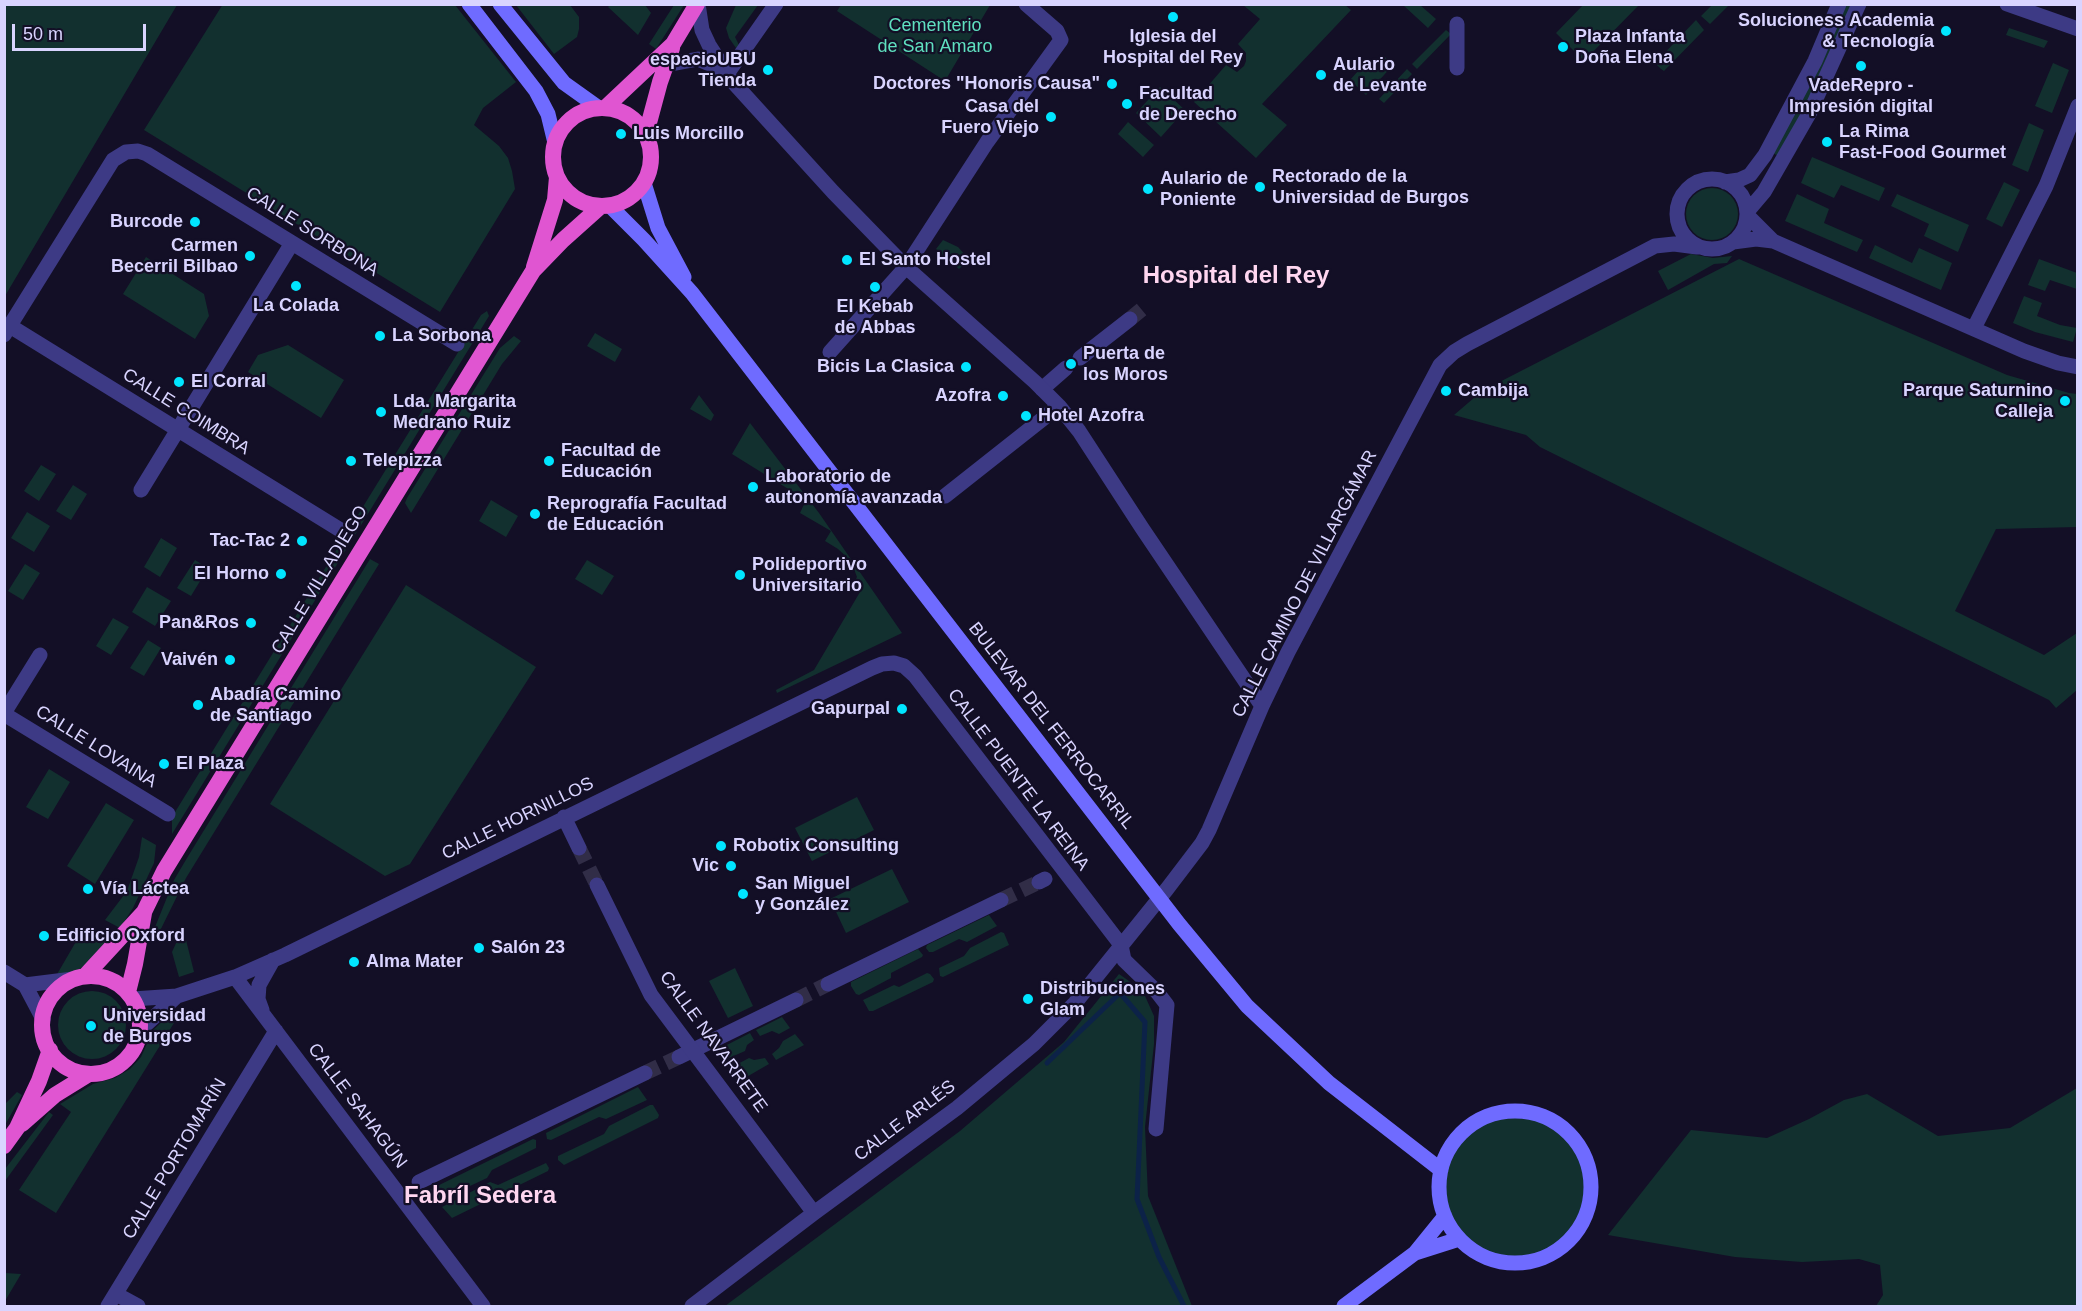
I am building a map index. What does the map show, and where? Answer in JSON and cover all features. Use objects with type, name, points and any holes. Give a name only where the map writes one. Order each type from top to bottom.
[{"type":"highway","points":[[646,134],[653,104],[673,44],[697,4]]},
{"type":"highway","points":[[602,108],[673,44]]},
{"type":"highway","points":[[602,108],[620,111],[639,124],[646,134],[652,156],[650,170],[644,183],[635,194],[627,200],[605,206],[578,200],[566,190],[557,177],[554,162],[555,143],[563,127],[585,111],[602,108]]},
{"type":"highway","name":"CALLE VILLADIEGO","points":[[533,271],[555,201],[557,177]]},
{"type":"highway","name":"CALLE VILLADIEGO","points":[[130,996],[144,912],[164,871],[533,271],[563,240],[605,206]]},
{"type":"highway","name":"CALLE VILLADIEGO","points":[[79,978],[144,912]]},
{"type":"highway","points":[[17,1128],[54,1095],[89,1074],[109,1070],[127,1058],[136,1045],[140,1030],[139,1014],[130,996],[110,980],[79,978],[59,988],[50,999],[43,1019],[45,1040],[59,1062],[73,1070],[89,1074]]},
{"type":"highway","points":[[4,1146],[17,1128],[39,1081],[50,1050]]},
{"type":"main road","points":[[469,4],[536,91],[548,114],[555,143]]},
{"type":"main road","points":[[500,4],[564,84],[602,108]]},
{"type":"main road","name":"BULEVAR DEL FERROCARRIL","points":[[644,183],[658,228],[692,293]]},
{"type":"main road","name":"BULEVAR DEL FERROCARRIL","points":[[605,206],[644,240],[692,293],[1209,962],[1265,1024],[1329,1083],[1441,1170]]},
{"type":"main road","points":[[1515,1111],[1536,1114],[1556,1123],[1574,1138],[1586,1159],[1591,1182],[1589,1205],[1580,1227],[1565,1245],[1545,1258],[1522,1263],[1499,1262],[1477,1253],[1459,1239],[1445,1216],[1439,1185],[1441,1170],[1447,1154],[1459,1137],[1475,1123],[1494,1114],[1515,1111]]},
{"type":"main road","name":"BULEVAR DEL FERROCARRIL","points":[[1414,1149],[1447,1154]]},
{"type":"main road","points":[[1344,1306],[1415,1253],[1445,1216]]},
{"type":"main road","points":[[1415,1253],[1459,1239]]},
{"type":"street","points":[[697,4],[702,30],[724,71],[833,192],[906,267],[1059,406],[1262,706]]},
{"type":"street","points":[[724,71],[776,4]]},
{"type":"street","points":[[830,352],[889,289],[906,267],[987,142],[1061,40],[1057,31],[1026,4]]},
{"type":"street","points":[[1839,4],[1815,61],[1756,170],[1739,180],[1725,182],[1708,180],[1690,186],[1680,200],[1677,209],[1677,219],[1683,236],[1697,247],[1716,250],[1733,242],[1756,239],[1773,241],[2024,351],[2078,368]]},
{"type":"street","points":[[1733,242],[1744,229],[1747,214],[1764,192],[1810,112],[1858,4]]},
{"type":"street","points":[[2007,4],[2078,29]]},
{"type":"street","points":[[1457,24],[1457,68]]},
{"type":"street","points":[[666,64],[698,59],[724,71]]},
{"type":"street","points":[[1974,328],[2046,186],[2078,106]]},
{"type":"street","name":"CALLE SORBONA","points":[[7,330],[113,160],[126,152],[138,151],[147,154],[457,344]]},
{"type":"street","points":[[1725,182],[1740,194],[1747,214],[1773,241]]},
{"type":"street","name":"CALLE CAMINO DE VILLARGÁMAR","points":[[1655,246],[1677,219]]},
{"type":"street","points":[[141,490],[292,243]]},
{"type":"street","name":"CALLE CAMINO DE VILLARGÁMAR","points":[[1120,945],[1160,899],[1202,843],[1288,652],[1440,365],[1461,347],[1655,246],[1674,244],[1697,247]]},
{"type":"street","points":[[1080,358],[1130,319]]},
{"type":"street","name":"CALLE COIMBRA","points":[[7,330],[178,429],[342,531]]},
{"type":"street","points":[[1042,389],[1066,368]]},
{"type":"street","points":[[945,496],[1059,406]]},
{"type":"street","points":[[4,713],[40,655]]},
{"type":"street","name":"CALLE PUENTE LA REINA","points":[[872,668],[894,663],[904,666],[915,676],[1120,945]]},
{"type":"street","name":"CALLE HORNILLOS","points":[[130,996],[177,996],[235,977],[872,668]]},
{"type":"street","name":"CALLE LOVAINA","points":[[4,713],[168,814]]},
{"type":"street","points":[[564,817],[579,848]]},
{"type":"street","name":"CALLE NAVARRETE","points":[[597,885],[651,995],[686,1053],[814,1213]]},
{"type":"street","points":[[828,984],[1001,900]]},
{"type":"street","points":[[1120,945],[1124,960],[1167,1005],[1156,1129]]},
{"type":"street","name":"CALLE ARLÉS","points":[[692,1306],[957,1108],[1034,1044],[1075,1003],[1120,945]]},
{"type":"street","name":"CALLE SAHAGÚN","points":[[264,1015],[258,999],[259,985],[273,960]]},
{"type":"street","points":[[4,972],[25,985],[43,1019]]},
{"type":"street","name":"CALLE SAHAGÚN","points":[[235,977],[483,1306]]},
{"type":"street","points":[[25,985],[79,978]]},
{"type":"street","name":"CALLE HORNILLOS","points":[[140,1030],[177,996]]},
{"type":"street","points":[[686,1053],[796,1000]]},
{"type":"street","name":"CALLE PORTOMARÍN","points":[[112,1300],[276,1031]]},
{"type":"street","points":[[419,1182],[645,1073]]},
{"type":"street","points":[[112,1300],[138,1306]]},
{"type":"green space","points":[[223,4],[455,5],[516,82],[483,108],[474,125],[499,146],[508,158],[515,189],[440,312],[144,130]]},
{"type":"green space","name":"Cementerio de San Amaro","points":[[990,4],[945,81],[837,11],[841,5]]},
{"type":"green space","points":[[1584,4],[1639,5],[1584,61],[1556,33]]},
{"type":"green space","points":[[1713,4],[1729,5],[1710,24],[1701,16]]},
{"type":"green space","points":[[4,5],[177,5],[5,296]]},
{"type":"green space","points":[[516,5],[570,5],[579,17],[577,37],[554,54]]},
{"type":"green space","points":[[610,5],[645,5],[651,13],[638,35],[608,7]]},
{"type":"green space","points":[[674,5],[684,5],[656,49],[649,44]]},
{"type":"green space","points":[[736,5],[758,5],[735,37],[739,45],[736,48],[726,28]]},
{"type":"green space","points":[[1243,5],[1345,5],[1351,10],[1262,104],[1287,125],[1256,158],[1194,102],[1226,65],[1237,72],[1244,66],[1246,53],[1238,44],[1260,19]]},
{"type":"green space","points":[[1403,5],[1420,5],[1436,19],[1428,28]]},
{"type":"green space","points":[[1846,5],[1853,5],[1803,112],[1778,156],[1773,153]]},
{"type":"green space","points":[[1696,20],[1704,30],[1664,71],[1661,69],[1655,63]]},
{"type":"green space","points":[[2009,28],[2048,41],[2044,48],[2006,35]]},
{"type":"green space","points":[[1446,30],[1451,34],[1417,69],[1412,64]]},
{"type":"green space","points":[[1384,56],[1393,65],[1366,95],[1350,80],[1367,61]]},
{"type":"green space","points":[[2053,63],[2069,70],[2052,113],[2035,106]]},
{"type":"green space","points":[[1407,69],[1412,74],[1384,103],[1379,99]]},
{"type":"green space","points":[[1160,87],[1185,110],[1161,137],[1136,113]]},
{"type":"green space","points":[[1128,122],[1154,145],[1143,157],[1118,134]]},
{"type":"green space","points":[[2029,123],[2044,130],[2028,172],[2012,165]]},
{"type":"green space","points":[[1812,157],[1885,188],[1879,201],[1841,185],[1834,198],[1801,183]]},
{"type":"green space","points":[[2004,182],[2020,190],[2002,227],[1986,219]]},
{"type":"green space","points":[[1712,188],[1722,190],[1730,196],[1736,204],[1738,214],[1736,224],[1730,232],[1722,238],[1712,240],[1702,238],[1694,232],[1688,224],[1686,214],[1688,204],[1694,196],[1702,190]]},
{"type":"green space","points":[[1797,194],[1829,209],[1824,223],[1863,240],[1857,252],[1785,221]]},
{"type":"green space","points":[[1897,194],[1969,225],[1958,252],[1924,236],[1929,224],[1891,206]]},
{"type":"green space","points":[[943,240],[958,247],[969,259],[959,269],[936,249]]},
{"type":"green space","points":[[1875,245],[1912,263],[1919,248],[1952,263],[1941,290],[1869,258]]},
{"type":"green space","points":[[1691,254],[1713,258],[1732,256],[1727,263],[1714,264],[1668,290],[1658,271]]},
{"type":"green space","points":[[146,257],[204,294],[209,316],[195,339],[123,294]]},
{"type":"green space","name":"Parque Saturnino Calleja","points":[[1739,259],[2007,375],[2077,394],[2077,527],[1996,529],[1955,611],[2044,655],[2077,633],[2077,690],[2056,708],[2049,700],[1540,447],[1526,435],[1454,415],[1482,391]]},
{"type":"green space","points":[[2039,259],[2077,273],[2077,289],[2050,280],[2045,291],[2028,285]]},
{"type":"green space","points":[[2024,296],[2042,303],[2037,316],[2060,325],[2077,328],[2073,342],[2035,332],[2013,323]]},
{"type":"green space","points":[[487,311],[489,316],[172,834],[172,817],[481,315]]},
{"type":"green space","points":[[595,333],[622,349],[615,362],[587,346]]},
{"type":"green space","points":[[514,336],[521,341],[502,364],[411,513],[405,503],[407,498],[500,348]]},
{"type":"green space","points":[[288,345],[344,380],[321,418],[248,372],[258,355]]},
{"type":"green space","points":[[699,395],[714,415],[711,421],[690,409]]},
{"type":"green space","points":[[750,423],[819,513],[902,633],[777,693],[776,690],[814,670],[860,592],[851,587],[857,577],[851,561],[825,541],[831,531],[800,513],[806,500],[732,454]]},
{"type":"green space","points":[[41,465],[56,474],[39,501],[24,491]]},
{"type":"green space","points":[[73,485],[87,494],[71,520],[56,511]]},
{"type":"green space","points":[[491,500],[518,516],[506,537],[479,521]]},
{"type":"green space","points":[[27,512],[50,526],[34,552],[11,538]]},
{"type":"green space","points":[[161,538],[177,548],[160,577],[144,567]]},
{"type":"green space","points":[[370,559],[379,564],[186,878],[154,943],[149,942],[174,880]]},
{"type":"green space","points":[[195,560],[208,568],[191,596],[177,588]]},
{"type":"green space","points":[[587,560],[614,576],[602,595],[575,579]]},
{"type":"green space","points":[[25,564],[40,573],[23,600],[8,591]]},
{"type":"green space","points":[[406,585],[536,667],[410,864],[385,876],[270,804]]},
{"type":"green space","points":[[147,587],[171,601],[155,626],[132,612]]},
{"type":"green space","points":[[113,618],[129,627],[111,655],[96,646]]},
{"type":"green space","points":[[148,640],[161,648],[144,676],[130,668]]},
{"type":"green space","points":[[49,769],[70,782],[48,819],[26,807]]},
{"type":"green space","points":[[857,797],[874,830],[812,861],[795,828]]},
{"type":"green space","points":[[106,803],[134,820],[95,884],[67,866]]},
{"type":"green space","points":[[142,837],[156,845],[154,863],[133,908],[120,928],[105,920],[127,891],[139,857]]},
{"type":"green space","points":[[892,869],[909,902],[846,933],[830,899]]},
{"type":"green space","points":[[989,915],[997,926],[967,942],[959,939],[933,952],[929,952],[926,948],[927,945]]},
{"type":"green space","points":[[183,928],[194,972],[179,977],[172,952]]},
{"type":"green space","points":[[93,929],[113,940],[79,970],[56,976],[81,933]]},
{"type":"green space","points":[[1001,932],[1004,933],[1009,945],[943,977],[940,976],[939,968],[964,956],[970,948]]},
{"type":"green space","points":[[918,949],[922,957],[891,973],[891,978],[859,995],[856,994],[851,982]]},
{"type":"green space","points":[[735,968],[753,1006],[728,1018],[709,981]]},
{"type":"green space","points":[[927,973],[934,979],[933,982],[873,1011],[869,1011],[863,1000],[894,985],[899,987]]},
{"type":"green space","points":[[1119,974],[1145,996],[1154,1016],[1154,1044],[1145,1127],[1148,1196],[1192,1306],[725,1306],[960,1131],[1064,1042]]},
{"type":"green space","points":[[99,991],[111,997],[120,1006],[126,1018],[124,1038],[116,1049],[99,1059],[85,1059],[68,1049],[60,1038],[58,1018],[68,1001],[79,993]]},
{"type":"green space","points":[[175,1010],[174,1023],[56,1213],[19,1190],[71,1112],[60,1104],[93,1084],[115,1078],[130,1069],[141,1057],[153,1030]]},
{"type":"green space","points":[[782,1017],[790,1028],[779,1034],[772,1031],[760,1036],[756,1030]]},
{"type":"green space","points":[[750,1033],[754,1040],[747,1045],[745,1051],[729,1058],[721,1048]]},
{"type":"green space","points":[[795,1034],[804,1045],[776,1060],[772,1054],[783,1041]]},
{"type":"green space","points":[[749,1058],[754,1060],[765,1058],[769,1064],[743,1079],[734,1066]]},
{"type":"green space","points":[[638,1087],[647,1100],[606,1119],[599,1117],[551,1140],[547,1139],[546,1133]]},
{"type":"green space","points":[[2077,1088],[2077,1306],[1876,1306],[1883,1295],[1880,1265],[1859,1259],[1802,1262],[1735,1257],[1608,1235],[1691,1130],[1767,1138],[1844,1100],[1867,1094],[1938,1136],[2010,1128]]},
{"type":"green space","points":[[17,1092],[22,1095],[5,1125],[5,1104]]},
{"type":"green space","points":[[653,1105],[659,1115],[658,1118],[564,1165],[558,1160],[558,1156],[604,1134],[609,1126]]},
{"type":"green space","points":[[49,1112],[53,1115],[5,1181],[5,1169]]},
{"type":"green space","points":[[1515,1117],[1542,1122],[1564,1138],[1580,1160],[1585,1187],[1580,1214],[1564,1236],[1542,1252],[1515,1257],[1488,1252],[1466,1236],[1450,1214],[1445,1187],[1450,1160],[1466,1138],[1488,1122]]},
{"type":"green space","points":[[533,1139],[536,1140],[536,1148],[492,1170],[487,1178],[438,1201],[429,1190]]},
{"type":"green space","points":[[546,1163],[548,1171],[452,1218],[442,1207],[490,1182],[498,1185]]},
{"type":"green space","points":[[4,1273],[21,1274],[5,1301]]},
{"type":"waterway","points":[[1047,1063],[1120,993],[1145,1022],[1137,1199],[1159,1257],[1184,1306]]},
{"type":"tunnel","points":[[1130,319],[1147,305]]},
{"type":"tunnel","points":[[579,848],[597,885]]},
{"type":"tunnel","points":[[1001,900],[1039,882]]},
{"type":"tunnel","points":[[796,1000],[828,984]]},
{"type":"tunnel","points":[[645,1073],[679,1057]]},
{"type":"place","name":"Iglesia del Hospital del Rey","points":[[1173,17]]},
{"type":"place","name":"Solucioness Academia & Tecnología","points":[[1946,31]]},
{"type":"place","name":"Plaza Infanta Doña Elena","points":[[1563,47]]},
{"type":"place","name":"VadeRepro - Impresión digital","points":[[1861,66]]},
{"type":"place","name":"espacioUBU Tienda","points":[[768,70]]},
{"type":"place","name":"Aulario de Levante","points":[[1321,75]]},
{"type":"place","name":"Doctores \"Honoris Causa\"","points":[[1112,84]]},
{"type":"place","name":"Facultad de Derecho","points":[[1127,104]]},
{"type":"place","name":"Casa del Fuero Viejo","points":[[1051,117]]},
{"type":"place","name":"Luis Morcillo","points":[[621,134]]},
{"type":"place","name":"La Rima Fast-Food Gourmet","points":[[1827,142]]},
{"type":"place","name":"Rectorado de la Universidad de Burgos","points":[[1260,187]]},
{"type":"place","name":"Aulario de Poniente","points":[[1148,189]]},
{"type":"place","name":"Burcode","points":[[195,222]]},
{"type":"place","name":"Carmen Becerril Bilbao","points":[[250,256]]},
{"type":"place","name":"El Santo Hostel","points":[[847,260]]},
{"type":"place","name":"La Colada","points":[[296,286]]},
{"type":"place","name":"El Kebab de Abbas","points":[[875,287]]},
{"type":"place","name":"La Sorbona","points":[[380,336]]},
{"type":"place","name":"Puerta de los Moros","points":[[1071,364]]},
{"type":"place","name":"Bicis La Clasica","points":[[966,367]]},
{"type":"place","name":"El Corral","points":[[179,382]]},
{"type":"place","name":"Cambija","points":[[1446,391]]},
{"type":"place","name":"Azofra","points":[[1003,396]]},
{"type":"place","name":"Parque Saturnino Calleja","points":[[2065,401]]},
{"type":"place","name":"Lda. Margarita Medrano Ruiz","points":[[381,412]]},
{"type":"place","name":"Hotel Azofra","points":[[1026,416]]},
{"type":"place","name":"Telepizza","points":[[351,461]]},
{"type":"place","name":"Facultad de Educación","points":[[549,461]]},
{"type":"place","name":"Laboratorio de autonomía avanzada","points":[[753,487]]},
{"type":"place","name":"Reprografía Facultad de Educación","points":[[535,514]]},
{"type":"place","name":"Tac-Tac 2","points":[[302,541]]},
{"type":"place","name":"El Horno","points":[[281,574]]},
{"type":"place","name":"Polideportivo Universitario","points":[[740,575]]},
{"type":"place","name":"Pan&Ros","points":[[251,623]]},
{"type":"place","name":"Vaivén","points":[[230,660]]},
{"type":"place","name":"Abadía Camino de Santiago","points":[[198,705]]},
{"type":"place","name":"Gapurpal","points":[[902,709]]},
{"type":"place","name":"El Plaza","points":[[164,764]]},
{"type":"place","name":"Robotix Consulting","points":[[721,846]]},
{"type":"place","name":"Vic","points":[[731,866]]},
{"type":"place","name":"Vía Láctea","points":[[88,889]]},
{"type":"place","name":"San Miguel y González","points":[[743,894]]},
{"type":"place","name":"Edificio Oxford","points":[[44,936]]},
{"type":"place","name":"Salón 23","points":[[479,948]]},
{"type":"place","name":"Alma Mater","points":[[354,962]]},
{"type":"place","name":"Distribuciones Glam","points":[[1028,999]]},
{"type":"place","name":"Universidad de Burgos","points":[[91,1026]]},
{"type":"district","name":"Hospital del Rey","points":[[1236,276]]},
{"type":"district","name":"Fabríl Sedera","points":[[480,1196]]}]
